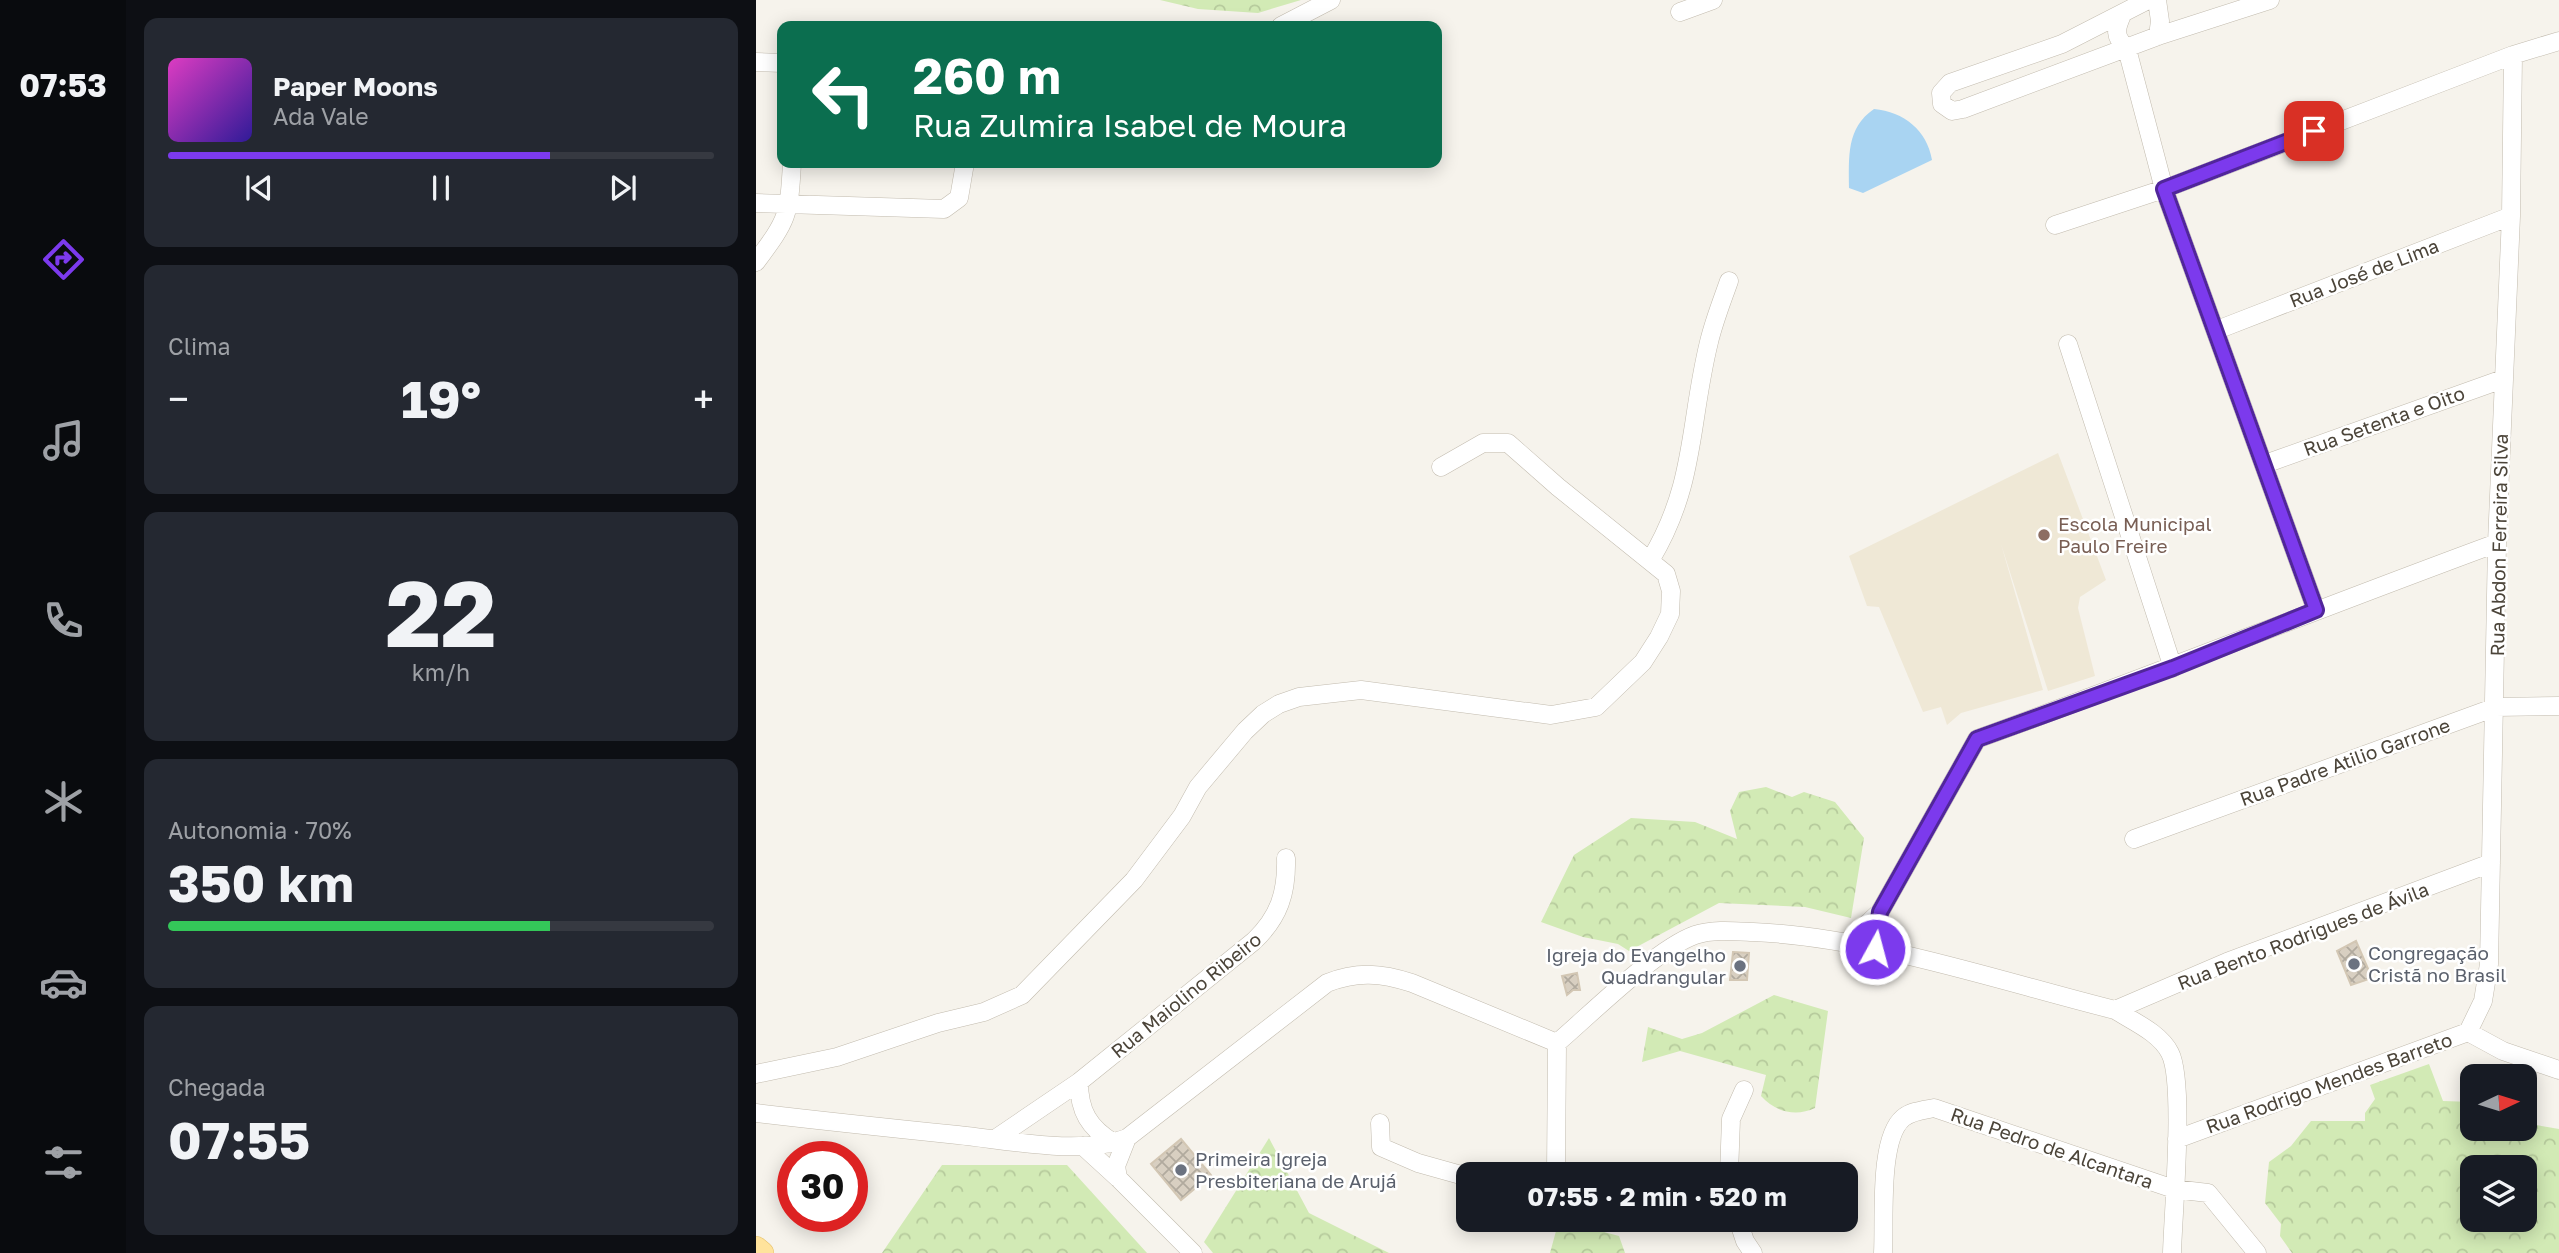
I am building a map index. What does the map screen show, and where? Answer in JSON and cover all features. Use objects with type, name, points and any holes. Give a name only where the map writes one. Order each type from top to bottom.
[{"type":"main road","points":[[756,1248],[762,1253]]},
{"type":"street","points":[[1291,21],[1331,0]]},
{"type":"street","points":[[1680,12],[1713,0]]},
{"type":"street","points":[[2148,0],[2062,44],[1950,83],[1944,88],[1940,98],[1948,109],[1956,111],[2158,36],[2270,0]]},
{"type":"street","points":[[2157,0],[2160,13],[2158,36]]},
{"type":"street","points":[[2123,13],[2115,30],[2117,39],[2127,49],[2164,189],[2316,610]]},
{"type":"street","points":[[2055,225],[2164,189],[2513,55],[2559,41]]},
{"type":"street","name":"Rua Abdon Ferreira Silva","points":[[2468,1032],[2487,986],[2496,707],[2497,543],[2511,216],[2513,55]]},
{"type":"street","points":[[756,62],[777,62]]},
{"type":"street","points":[[756,262],[783,225],[790,205],[792,168]]},
{"type":"street","points":[[756,202],[944,209],[959,198],[964,168]]},
{"type":"street","name":"Rua José de Lima","points":[[2217,330],[2511,216]]},
{"type":"street","points":[[1651,559],[1678,507],[1690,459],[1709,343],[1729,281]]},
{"type":"street","points":[[2068,344],[2173,668]]},
{"type":"street","name":"Rua Setenta e Oito","points":[[2265,464],[2503,379]]},
{"type":"street","points":[[756,1074],[837,1057],[938,1023],[984,1012],[1022,995],[1134,880],[1182,816],[1198,788],[1245,731],[1263,713],[1279,704],[1300,697],[1362,690],[1551,715],[1596,707],[1643,662],[1670,614],[1669,581],[1651,559],[1558,487],[1508,443],[1483,443],[1441,467]]},
{"type":"street","points":[[1845,944],[1880,912],[1977,739],[2173,668],[2316,610],[2497,543]]},
{"type":"street","name":"Rua Padre Atilio Garrone","points":[[2134,839],[2496,707],[2559,706]]},
{"type":"street","name":"Rua Maiolino Ribeiro","points":[[995,1139],[1079,1082],[1272,924],[1284,891],[1286,858]]},
{"type":"street","name":"Rua Bento Rodrigues de Ávila","points":[[2115,1010],[2227,962],[2491,863]]},
{"type":"street","points":[[1875,949],[1880,912]]},
{"type":"street","points":[[1556,1162],[1557,1043],[1664,953],[1695,935],[1729,931],[1790,933],[1875,949],[2115,1010],[2148,1031],[2171,1055],[2177,1139],[2172,1253]]},
{"type":"street","points":[[756,1114],[1083,1146],[1120,1140],[1327,983],[1345,976],[1388,975],[1557,1043]]},
{"type":"street","name":"Rua Rodrigo Mendes Barreto","points":[[2177,1139],[2468,1032],[2503,1051],[2559,1070]]},
{"type":"street","points":[[1079,1082],[1079,1098],[1088,1125],[1120,1140]]},
{"type":"street","points":[[1729,1162],[1731,1119],[1744,1090]]},
{"type":"street","name":"Rua Pedro de Alcantara","points":[[1884,1253],[1887,1149],[1894,1128],[1905,1116],[1934,1108],[2174,1189],[2208,1192],[2257,1253]]},
{"type":"street","points":[[1380,1123],[1381,1147],[1418,1163],[1456,1174]]},
{"type":"street","points":[[1118,1178],[1116,1166],[1120,1140]]},
{"type":"street","points":[[1083,1146],[1193,1253]]},
{"type":"street","points":[[1742,1232],[1753,1253]]},
{"type":"shaded area","points":[[2058,453],[2106,580],[2080,597],[2078,608],[2095,676],[2048,691],[2001,544],[2043,690],[1961,713],[1947,725],[1941,707],[1923,712],[1879,607],[1867,606],[1849,556]]},
{"type":"green space","points":[[1160,0],[1301,0],[1258,13],[1198,9]]},
{"type":"green space","points":[[1766,787],[1792,797],[1804,792],[1835,802],[1864,838],[1851,918],[1805,907],[1719,903],[1629,951],[1618,944],[1583,937],[1541,922],[1574,855],[1631,818],[1695,822],[1737,839],[1730,811],[1739,792]]},
{"type":"green space","points":[[1774,995],[1828,1011],[1815,1108],[1801,1112],[1779,1109],[1761,1096],[1766,1075],[1680,1051],[1642,1062],[1648,1027],[1682,1039],[1702,1033]]},
{"type":"green space","points":[[2429,1064],[2443,1101],[2460,1102],[2460,1141],[2538,1141],[2538,1125],[2559,1129],[2559,1253],[2292,1253],[2280,1236],[2281,1224],[2265,1203],[2269,1162],[2291,1146],[2311,1121],[2365,1121],[2365,1113],[2375,1099],[2370,1085]]},
{"type":"green space","points":[[1269,1138],[1309,1213],[1389,1253],[1213,1253],[1204,1242]]},
{"type":"green space","points":[[942,1165],[1067,1165],[1147,1253],[882,1253]]},
{"type":"green space","points":[[1556,1232],[1604,1232],[1619,1236],[1625,1253],[1550,1253]]},
{"type":"water","points":[[1874,109],[1895,114],[1912,124],[1925,140],[1932,160],[1863,193],[1849,188],[1851,144],[1858,125]]},
{"type":"building","name":"Congregação Cristã no Brasil","points":[[2356,941],[2372,978],[2351,985],[2337,951]]},
{"type":"building","name":"Igreja do Evangelho Quadrangular","points":[[1733,952],[1749,953],[1747,980],[1730,980]]},
{"type":"building","points":[[1577,973],[1580,990],[1573,990],[1567,995],[1562,976]]},
{"type":"building","name":"Primeira Igreja Presbiteriana de Arujá","points":[[1181,1139],[1211,1175],[1181,1200],[1151,1164]]},
{"type":"place","name":"Escola Municipal Paulo Freire","points":[[2044,535]]},
{"type":"place","name":"Congregação Cristã no Brasil","points":[[2354,964]]},
{"type":"place","name":"Igreja do Evangelho Quadrangular","points":[[1740,966]]},
{"type":"place","name":"Primeira Igreja Presbiteriana de Arujá","points":[[1181,1170]]},
{"type":"route","points":[[1875,949],[1880,912],[1977,739],[2173,668],[2316,610],[2164,189],[2314,131]]}]
